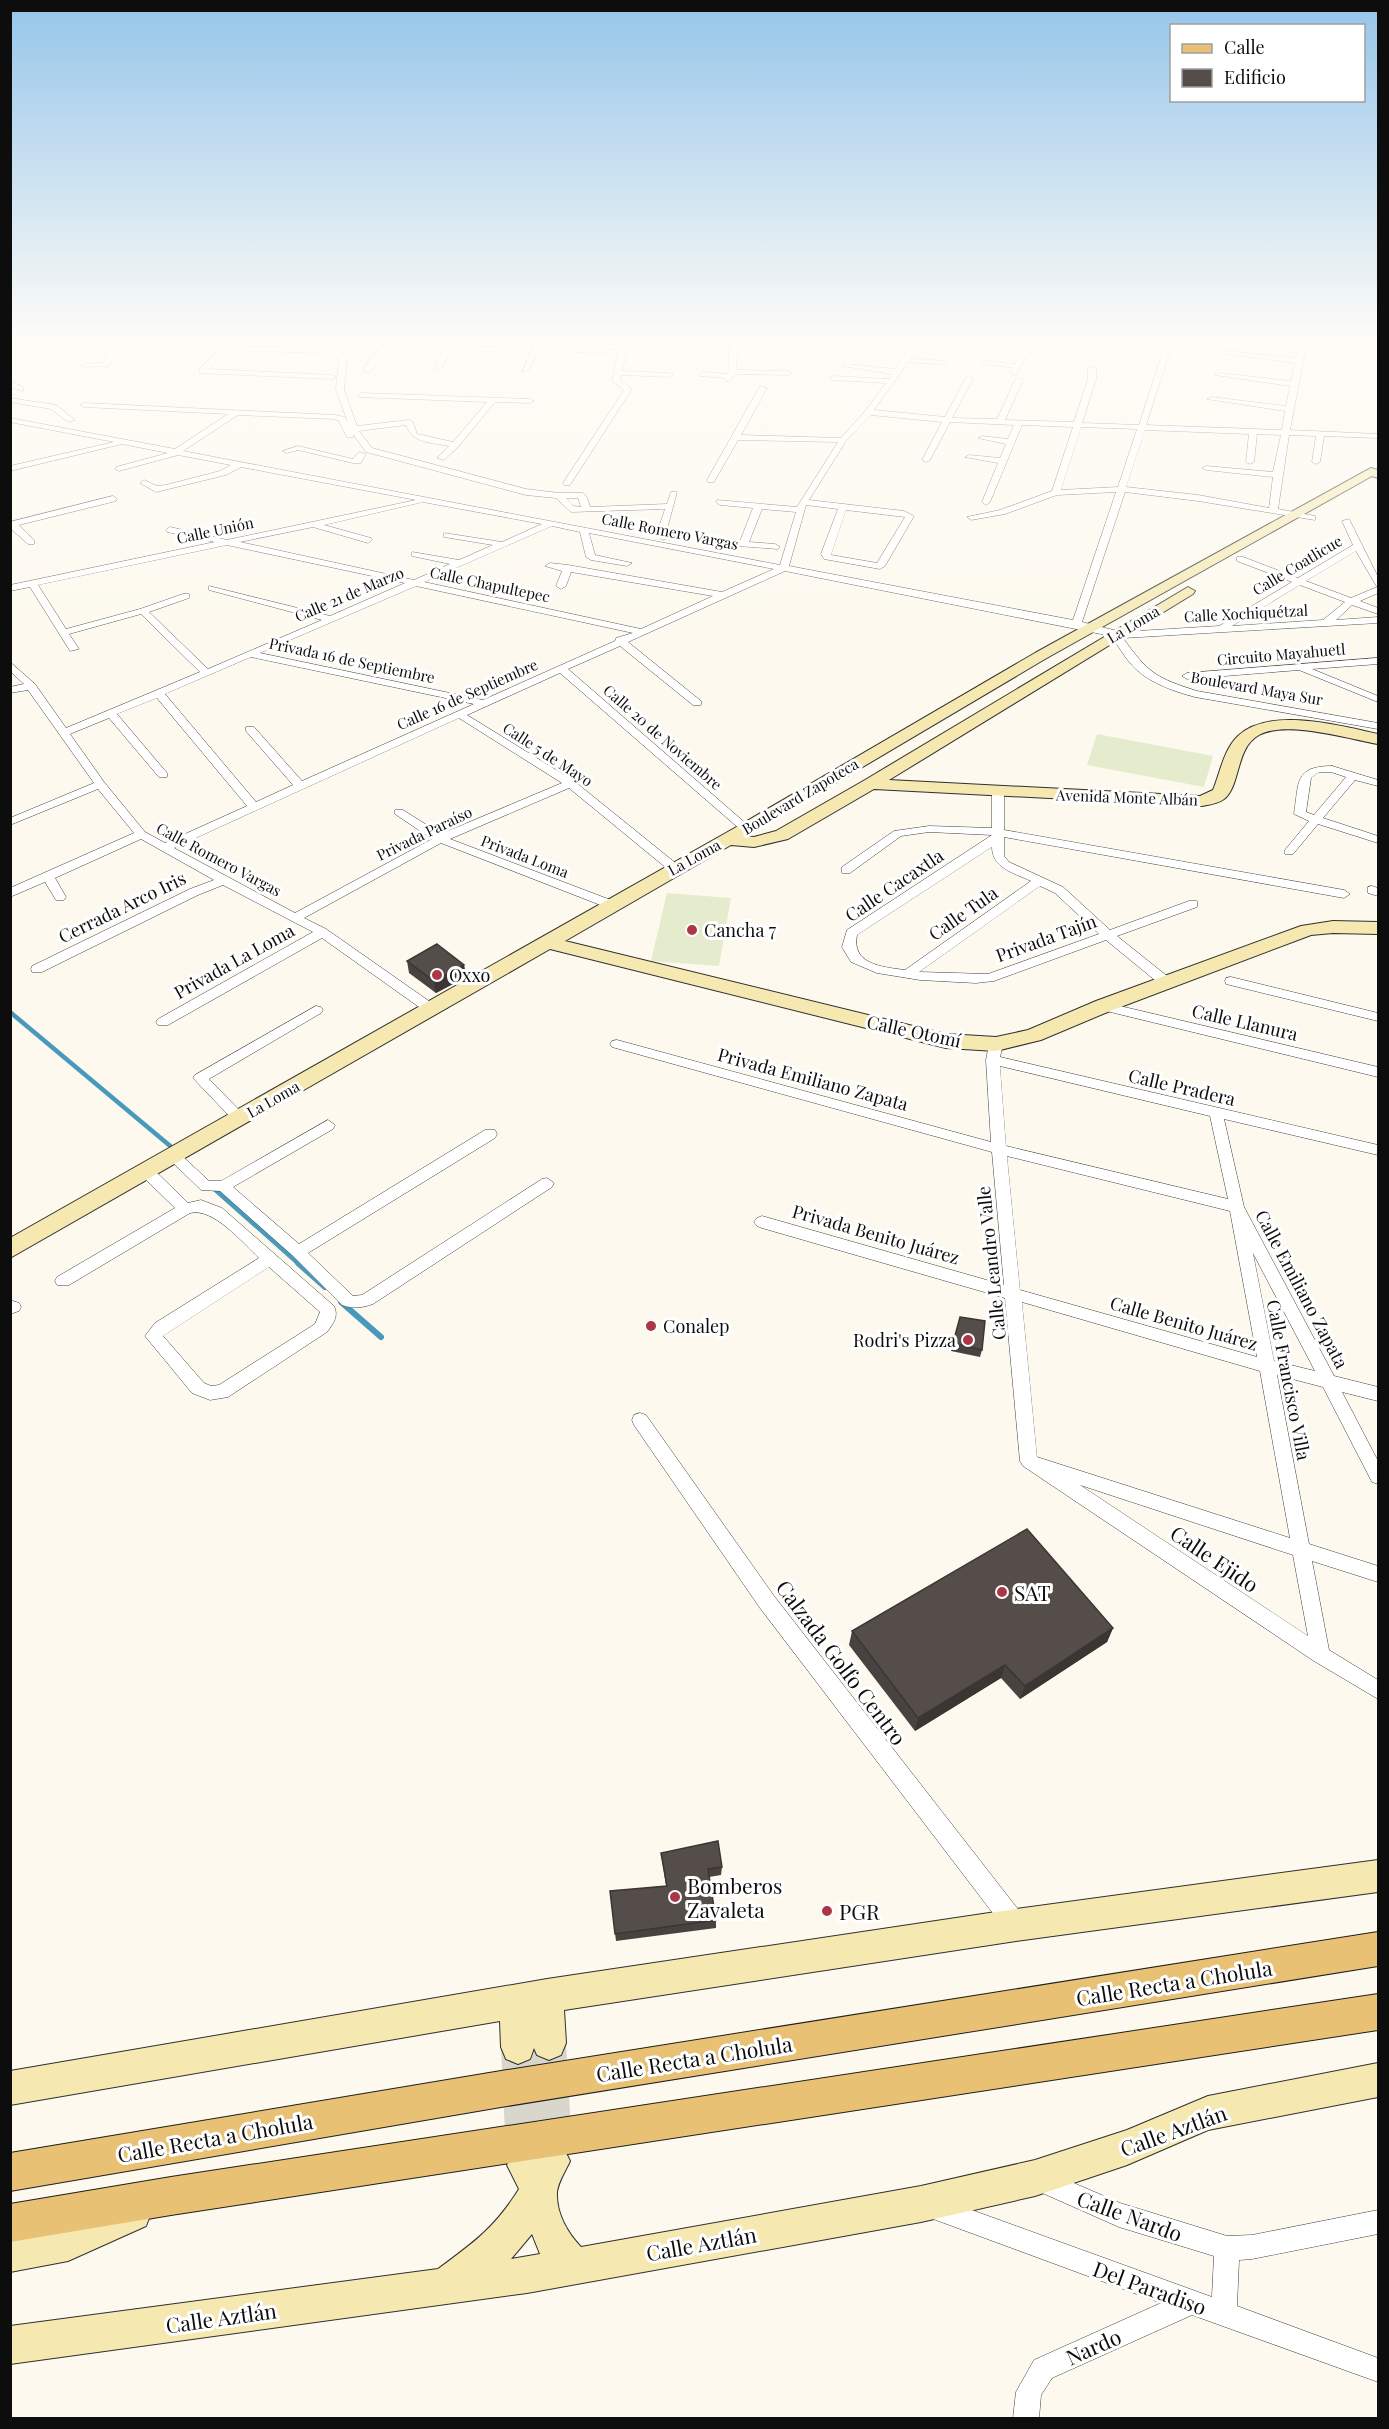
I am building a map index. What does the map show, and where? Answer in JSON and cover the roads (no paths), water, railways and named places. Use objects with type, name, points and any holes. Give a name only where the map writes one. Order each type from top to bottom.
[{"type":"main road","name":"Calle Recta a Cholula","points":[[10,2172],[501,2089],[1378,1949]]},
{"type":"main road","points":[[10,2223],[171,2196],[1378,2012]]},
{"type":"street","points":[[10,469],[97,448]]},
{"type":"street","name":"Calle Romero Vargas","points":[[157,448],[1084,626]]},
{"type":"street","points":[[119,469],[182,448]]},
{"type":"street","points":[[287,451],[297,448]]},
{"type":"street","points":[[299,448],[353,462],[358,460],[362,454]]},
{"type":"street","points":[[358,448],[362,454],[418,469]]},
{"type":"street","points":[[368,448],[379,454],[507,487],[559,496],[582,496],[586,509]]},
{"type":"street","points":[[441,458],[451,448]]},
{"type":"street","points":[[567,483],[589,448]]},
{"type":"street","points":[[711,480],[728,448]]},
{"type":"street","points":[[783,568],[804,503],[838,448]]},
{"type":"street","points":[[926,460],[932,448]]},
{"type":"street","points":[[986,502],[1008,448]]},
{"type":"street","points":[[1056,493],[1069,448]]},
{"type":"street","points":[[1084,626],[1121,489],[1135,448]]},
{"type":"street","points":[[1250,462],[1251,448]]},
{"type":"street","points":[[1273,511],[1283,448]]},
{"type":"street","points":[[1316,462],[1318,448]]},
{"type":"street","points":[[969,457],[1003,461]]},
{"type":"street","points":[[144,483],[156,489],[166,488],[223,473],[239,464]]},
{"type":"street","points":[[1206,468],[1277,475]]},
{"type":"street","name":"Boulevard Zapoteca","points":[[727,838],[982,690],[1084,626],[1294,515],[1377,474]]},
{"type":"street","name":"La Loma","points":[[12,1246],[147,1172],[727,838],[754,842],[782,835],[871,784],[1240,559],[1312,518],[1377,474]]},
{"type":"street","points":[[971,517],[1002,513],[1056,493],[1121,489],[1312,518]]},
{"type":"street","points":[[665,538],[661,533],[674,494]]},
{"type":"street","points":[[559,496],[571,509],[670,506]]},
{"type":"street","points":[[12,524],[113,499]]},
{"type":"street","name":"Calle Unión","points":[[10,588],[425,500]]},
{"type":"street","points":[[720,502],[758,507],[804,503],[843,507],[910,516],[880,566],[828,557],[826,554],[843,507]]},
{"type":"street","points":[[744,543],[758,507]]},
{"type":"street","points":[[1326,623],[1351,601],[1378,587],[1346,521]]},
{"type":"street","points":[[12,524],[31,542]]},
{"type":"street","points":[[313,524],[368,540]]},
{"type":"street","name":"Calle 21 de Marzo","points":[[63,733],[550,524]]},
{"type":"street","name":"Calle Chapultepec","points":[[170,530],[639,631]]},
{"type":"street","points":[[584,530],[591,557],[627,563]]},
{"type":"street","points":[[447,535],[501,544]]},
{"type":"street","points":[[711,541],[775,547]]},
{"type":"street","name":"Calle Coatlicue","points":[[1220,629],[1359,545]]},
{"type":"street","points":[[415,554],[459,563]]},
{"type":"street","points":[[1240,559],[1378,611]]},
{"type":"street","points":[[550,566],[722,595]]},
{"type":"street","points":[[561,586],[568,568]]},
{"type":"street","name":"Calle 16 de Septiembre","points":[[163,848],[639,631],[783,568]]},
{"type":"street","points":[[32,583],[74,649]]},
{"type":"street","points":[[212,588],[330,619]]},
{"type":"street","points":[[65,632],[143,611],[186,596]]},
{"type":"street","points":[[143,611],[207,673]]},
{"type":"street","name":"Calle Xochiquétzal","points":[[1084,626],[1116,635],[1378,620]]},
{"type":"street","name":"Boulevard Maya Sur","points":[[1116,635],[1135,662],[1147,674],[1169,686],[1195,694],[1378,726]]},
{"type":"street","points":[[620,640],[697,704]]},
{"type":"street","name":"Privada 16 de Septiembre","points":[[249,654],[484,703]]},
{"type":"street","name":"Circuito Mayahuetl","points":[[1187,676],[1378,661]]},
{"type":"street","name":"Calle Romero Vargas","points":[[10,665],[31,686],[100,784],[141,834],[163,848],[322,932],[431,1009]]},
{"type":"street","points":[[1299,667],[1378,699]]},
{"type":"street","name":"Calle 20 de Noviembre","points":[[560,668],[746,829]]},
{"type":"street","points":[[10,690],[31,686]]},
{"type":"street","points":[[982,690],[1005,702]]},
{"type":"street","points":[[158,692],[254,807]]},
{"type":"street","points":[[111,712],[163,775]]},
{"type":"street","name":"Calle 5 de Mayo","points":[[459,714],[570,783],[674,868]]},
{"type":"street","name":"Avenida Monte Albán","points":[[871,784],[1202,801],[1218,795],[1221,791],[1243,739],[1263,729],[1291,725],[1306,726],[1378,739]]},
{"type":"street","points":[[250,729],[300,786]]},
{"type":"street","points":[[873,753],[938,788]]},
{"type":"street","points":[[1378,783],[1326,768],[1316,769],[1306,777],[1300,814],[1378,840]]},
{"type":"street","points":[[1289,852],[1353,775]]},
{"type":"street","name":"Privada Paraíso","points":[[296,917],[440,839],[570,783]]},
{"type":"street","points":[[10,822],[100,784]]},
{"type":"street","points":[[998,791],[998,856],[1005,865],[1059,890],[1108,935],[1167,983]]},
{"type":"street","name":"Privada Loma","points":[[399,812],[440,839],[612,905]]},
{"type":"street","points":[[846,870],[897,833],[929,829],[997,836],[1344,894]]},
{"type":"street","points":[[10,893],[141,834]]},
{"type":"street","name":"Calle Cacaxtla","points":[[908,974],[878,969],[855,959],[848,947],[851,933],[997,836]]},
{"type":"street","points":[[48,877],[60,897]]},
{"type":"street","name":"Cerrada Arco Iris","points":[[37,969],[194,892],[224,881]]},
{"type":"street","name":"Calle Tula","points":[[908,974],[1039,881]]},
{"type":"street","name":"Privada Tajín","points":[[908,974],[962,980],[989,978],[1193,904]]},
{"type":"street","name":"Calle Otomí","points":[[547,942],[994,1052],[1103,1006],[1308,930],[1333,927],[1378,928]]},
{"type":"street","name":"Privada La Loma","points":[[163,1022],[322,932]]},
{"type":"street","points":[[1231,981],[1378,1017]]},
{"type":"street","name":"Calle Llanura","points":[[1103,1006],[1378,1072]]},
{"type":"street","points":[[239,1119],[200,1078],[316,1010]]},
{"type":"street","name":"Privada Emiliano Zapata","points":[[616,1044],[999,1149]]},
{"type":"street","name":"Calle Pradera","points":[[994,1052],[1216,1113],[1378,1150]]},
{"type":"street","name":"Calle Leandro Valle","points":[[994,1052],[999,1149],[1029,1461]]},
{"type":"street","name":"Calle Francisco Villa","points":[[1216,1113],[1237,1207],[1321,1655]]},
{"type":"street","points":[[173,1156],[206,1186],[223,1186],[328,1125]]},
{"type":"street","points":[[297,1251],[312,1245],[490,1134]]},
{"type":"street","name":"Calle Emiliano Zapata","points":[[999,1149],[1237,1207],[1378,1477]]},
{"type":"street","points":[[147,1172],[185,1209]]},
{"type":"street","points":[[223,1186],[297,1251],[348,1300],[356,1303],[367,1300],[547,1183]]},
{"type":"street","points":[[63,1281],[185,1209],[205,1205],[217,1212],[328,1310],[327,1320],[321,1328],[222,1392],[210,1393],[198,1388],[153,1336],[161,1327],[270,1259]]},
{"type":"street","name":"Privada Benito Juárez","points":[[762,1222],[1014,1294]]},
{"type":"street","name":"Calle Benito Juárez","points":[[1014,1294],[1266,1366],[1378,1394]]},
{"type":"street","name":"Calzada Golfo Centro","points":[[640,1420],[767,1602],[1016,1925]]},
{"type":"street","points":[[1029,1461],[1378,1574]]},
{"type":"street","name":"Calle Ejido","points":[[1029,1461],[1321,1655],[1378,1690]]},
{"type":"street","points":[[10,2088],[531,1999],[1016,1925],[1378,1876]]},
{"type":"street","points":[[531,1999],[534,2045]]},
{"type":"street","name":"Calle Aztlán","points":[[10,2345],[574,2266],[921,2204],[1035,2178],[1127,2147],[1208,2113],[1378,2080]]},
{"type":"street","points":[[442,2286],[483,2262],[500,2246],[529,2207],[539,2172],[550,2236],[560,2253],[574,2266]]},
{"type":"street","name":"Calle Nardo","points":[[1035,2178],[1119,2215],[1227,2248],[1252,2247],[1378,2222]]},
{"type":"street","points":[[10,2254],[68,2243],[171,2196]]},
{"type":"street","name":"Del Paradiso","points":[[921,2204],[1378,2370]]},
{"type":"street","points":[[1224,2314],[1227,2248]]},
{"type":"street","name":"Nardo","points":[[1026,2416],[1029,2391],[1043,2369],[1192,2302]]},
{"type":"waterway","points":[[10,1012],[175,1150]]},
{"type":"waterway","points":[[211,1186],[299,1264]]},
{"type":"waterway","points":[[298,1263],[325,1287]]},
{"type":"waterway","points":[[341,1302],[381,1337]]},
{"type":"tunnel","points":[[549,2043],[555,2148]]},
{"type":"tunnel","points":[[518,2047],[523,2153]]},
{"type":"place","name":"Cancha 7","points":[[692,930]]},
{"type":"place","name":"Oxxo","points":[[437,975]]},
{"type":"place","name":"Conalep","points":[[651,1326]]},
{"type":"place","name":"Rodri's Pizza","points":[[968,1340]]},
{"type":"place","name":"SAT","points":[[1002,1592]]},
{"type":"place","name":"Bomberos Zavaleta","points":[[675,1897]]},
{"type":"place","name":"PGR","points":[[827,1911]]}]
